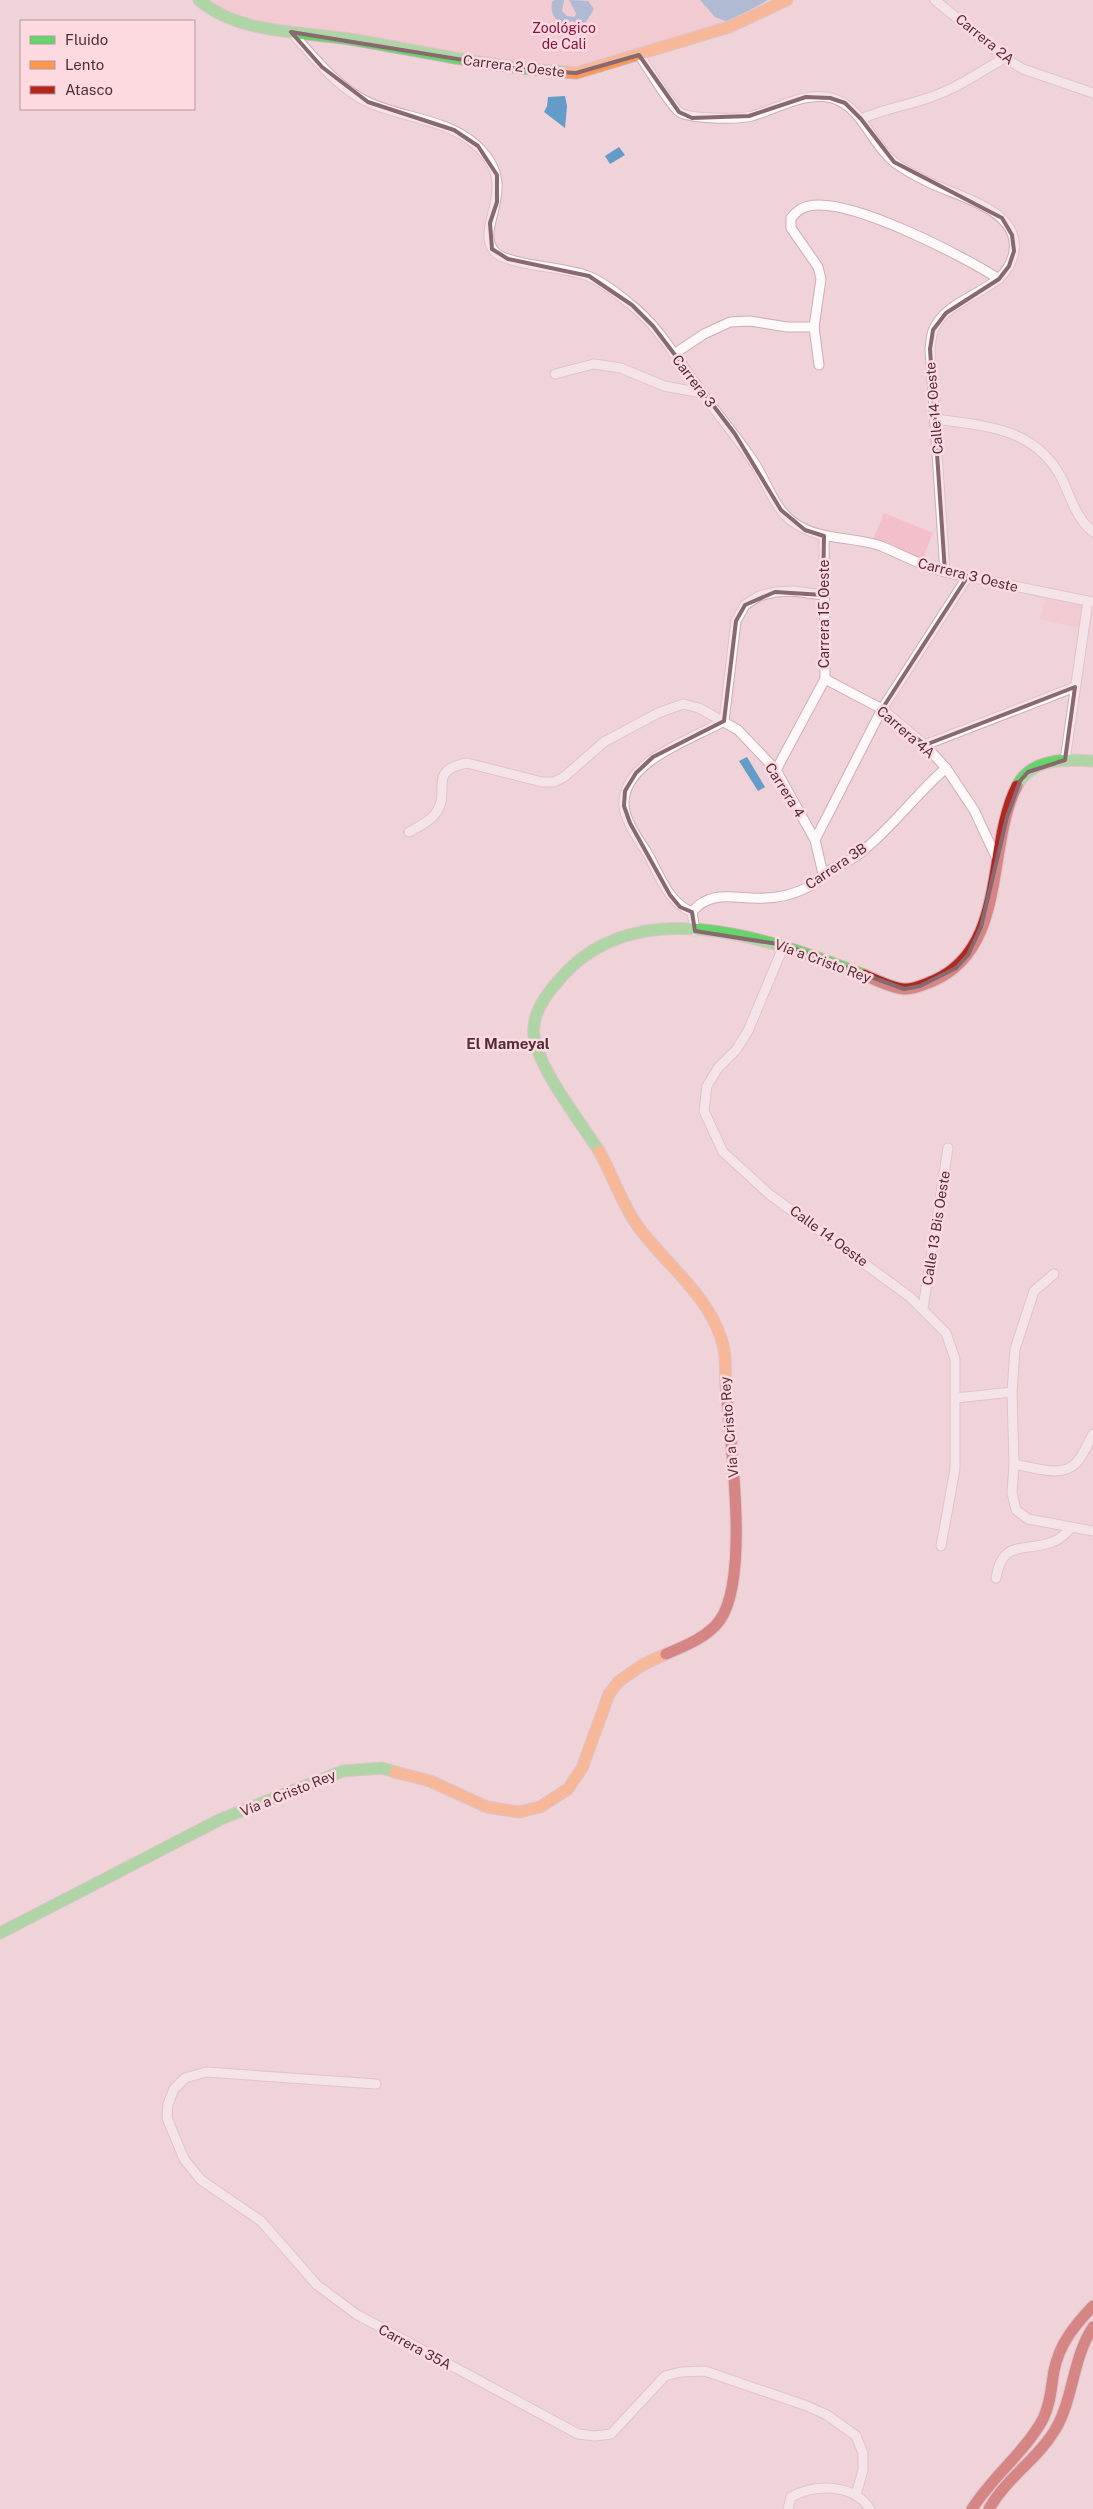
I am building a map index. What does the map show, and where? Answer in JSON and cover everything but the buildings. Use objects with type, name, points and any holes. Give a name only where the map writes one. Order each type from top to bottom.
[{"type":"street","name":"Carrera 2 Oeste","points":[[199,0],[212,11],[252,25],[291,32],[353,39],[536,71],[576,73],[729,27],[776,7],[787,0]]},
{"type":"street","name":"Carrera 2A","points":[[935,0],[1005,58],[1022,69],[1093,93]]},
{"type":"street","name":"Carrera 3","points":[[291,32],[322,67],[368,102],[415,119],[454,130],[478,146],[497,175],[497,202],[490,223],[489,238],[492,249],[497,254],[508,259],[570,270],[589,276],[606,285],[632,305],[653,326],[745,449],[781,510],[790,520]]},
{"type":"street","points":[[639,55],[679,112],[692,118],[750,116],[806,97],[830,98],[845,104],[860,119],[886,108],[921,101],[949,90],[1005,58]]},
{"type":"street","name":"Calle 14 Oeste","points":[[860,119],[894,162],[926,181],[961,195],[1002,218],[1012,235],[1014,251],[1008,266],[999,279],[946,313],[933,330],[930,349],[931,383],[936,419],[945,572]]},
{"type":"street","points":[[819,365],[814,327],[821,279],[818,267],[792,228],[790,218],[797,211],[808,206],[829,205],[880,221],[932,243],[999,279]]},
{"type":"street","points":[[674,354],[704,334],[730,322],[750,321],[787,326],[814,327]]},
{"type":"street","points":[[554,374],[594,364],[622,368],[664,386],[702,393]]},
{"type":"street","points":[[936,419],[1006,430],[1025,439],[1041,451],[1056,469],[1083,524],[1093,532]]},
{"type":"street","name":"Carrera 3 Oeste","points":[[790,520],[805,530],[824,536],[874,545],[924,566],[945,572],[1091,602]]},
{"type":"street","name":"Carrera 15 Oeste","points":[[776,770],[825,678],[824,536]]},
{"type":"street","points":[[815,840],[882,709],[968,576]]},
{"type":"street","points":[[695,931],[692,912],[680,907],[670,895],[630,823],[624,806],[625,791],[636,773],[653,757],[724,721],[736,621],[745,605],[758,596],[775,592],[793,591],[823,595]]},
{"type":"street","points":[[1065,760],[1075,687],[1091,602]]},
{"type":"street","name":"Carrera 4A","points":[[825,678],[882,709],[925,745],[946,768],[974,810],[997,859]]},
{"type":"street","points":[[925,745],[1075,687]]},
{"type":"street","name":"Carrera 4","points":[[409,832],[436,813],[440,802],[442,777],[447,770],[455,765],[467,763],[542,782],[554,782],[604,742],[658,712],[683,704],[699,708],[724,721],[747,738],[776,770],[815,840],[823,874]]},
{"type":"street","name":"Vía a Cristo Rey","points":[[0,1933],[221,1819],[343,1771],[382,1768],[430,1781],[487,1807],[519,1812],[540,1807],[568,1789],[582,1768],[609,1694],[615,1684],[630,1671],[700,1637],[720,1621],[732,1593],[736,1566],[732,1457],[724,1349],[720,1334],[692,1286],[627,1209],[607,1167],[555,1082],[534,1035],[535,1019],[553,987],[578,958],[598,944],[620,935],[646,931],[695,931],[742,936],[784,946],[885,984],[904,989],[920,986],[956,968],[968,956],[981,926],[1009,808],[1020,781],[1028,772],[1053,762],[1065,760],[1093,761]]},
{"type":"street","name":"Carrera 3B","points":[[692,912],[707,899],[723,896],[753,898],[784,896],[810,887],[823,874],[858,855],[881,834],[926,784],[946,768]]},
{"type":"street","name":"Calle 14 Oeste","points":[[784,946],[748,1031],[736,1050],[718,1068],[707,1086],[704,1111],[723,1152],[769,1194],[876,1270],[923,1308],[946,1333],[954,1359],[956,1469],[941,1546]]},
{"type":"street","name":"Calle 13 Bis Oeste","points":[[923,1308],[948,1148]]},
{"type":"street","points":[[1054,1274],[1034,1291],[1015,1349],[1012,1392],[1014,1464],[1012,1493],[1016,1510],[1028,1520],[1093,1531]]},
{"type":"street","points":[[956,1398],[1012,1392]]},
{"type":"street","points":[[1014,1464],[1054,1471],[1067,1470],[1077,1462],[1093,1434]]},
{"type":"street","points":[[996,1578],[999,1563],[1006,1554],[1016,1549],[1053,1542],[1071,1528]]},
{"type":"street","name":"Carrera 35A","points":[[376,2084],[206,2072],[185,2078],[174,2089],[168,2104],[167,2118],[184,2159],[201,2180],[262,2221],[317,2285],[377,2327],[578,2434],[595,2436],[611,2434],[665,2376],[681,2372],[704,2371],[807,2406],[827,2415],[856,2436],[863,2453],[863,2470],[856,2495]]},
{"type":"street","points":[[972,2509],[992,2479],[1033,2436],[1049,2404],[1055,2366],[1062,2343],[1073,2325],[1093,2306]]},
{"type":"street","points":[[988,2509],[1002,2489],[1031,2461],[1056,2428],[1070,2389],[1078,2350],[1093,2326]]},
{"type":"street","points":[[788,2509],[791,2498],[804,2490],[832,2488],[856,2495],[870,2509]]},
{"type":"highlighted area","points":[[291,32],[526,70],[576,73],[639,55],[679,112],[692,118],[749,116],[806,97],[830,98],[845,103],[861,119],[894,162],[1002,218],[1012,235],[1014,251],[1009,266],[999,279],[946,313],[933,330],[930,349],[945,572],[968,576],[882,709],[925,745],[1075,687],[1065,760],[1028,772],[1020,781],[1007,817],[981,927],[968,955],[956,968],[920,986],[904,989],[784,945],[695,931],[692,912],[680,907],[670,895],[630,823],[624,806],[625,791],[636,773],[653,757],[724,721],[736,621],[745,605],[775,592],[823,595],[824,536],[805,530],[781,510],[735,434],[653,326],[632,305],[589,276],[508,259],[492,249],[490,223],[497,202],[497,175],[478,146],[454,130],[368,102],[322,67]]},
{"type":"green space","name":"Zoológico de Cali","points":[[199,0],[700,0],[715,17],[728,22],[576,73],[291,32]]},
{"type":"green space","points":[[884,513],[933,533],[922,560],[873,540]]},
{"type":"green space","points":[[1046,595],[1084,604],[1078,628],[1040,619]]},
{"type":"water","points":[[564,0],[562,11],[567,16],[575,17],[576,13],[569,0],[588,1],[594,9],[584,25],[580,26],[572,21],[562,24],[552,12],[552,2]]},
{"type":"water","points":[[700,0],[768,0],[728,22],[715,17]]},
{"type":"water","points":[[565,96],[567,106],[565,128],[544,112],[548,97]]},
{"type":"water","points":[[619,147],[625,155],[610,164],[605,156]]},
{"type":"water","points":[[747,757],[765,787],[758,791],[739,761]]},
{"type":"traffic: fast","points":[[199,0],[215,11],[253,26],[356,40],[514,67],[567,72]]},
{"type":"traffic: fast","points":[[1017,786],[1023,777],[1040,765],[1071,760],[1093,761]]},
{"type":"traffic: fast","points":[[599,1151],[561,1095],[537,1049],[534,1036],[537,1012],[550,991],[560,979],[591,952],[627,935],[666,929],[706,930],[748,937],[789,948],[864,975]]},
{"type":"traffic: fast","points":[[0,1933],[221,1819],[343,1771],[382,1768],[395,1772]]},
{"type":"traffic: slow","points":[[567,72],[576,73],[729,27],[787,0]]},
{"type":"traffic: slow","points":[[599,1151],[626,1207],[637,1225],[710,1313],[724,1349],[726,1387]]},
{"type":"traffic: slow","points":[[395,1772],[430,1781],[487,1807],[519,1812],[540,1807],[568,1789],[582,1768],[609,1694],[619,1681],[644,1664],[666,1654]]},
{"type":"traffic: jam","points":[[864,975],[884,984],[908,989],[933,981],[957,966],[973,946],[984,921],[992,894],[1001,838],[1017,786]]},
{"type":"traffic: jam","points":[[666,1654],[696,1640],[715,1626],[720,1620],[729,1600],[734,1573],[736,1508],[726,1387]]},
{"type":"traffic: jam","points":[[972,2509],[1036,2431],[1046,2413],[1056,2361],[1060,2352],[1074,2328],[1093,2306]]},
{"type":"traffic: jam","points":[[989,2509],[1004,2488],[1048,2441],[1055,2430],[1066,2405],[1081,2352],[1093,2327]]},
{"type":"district","name":"El Mameyal","points":[[508,1043]]}]
